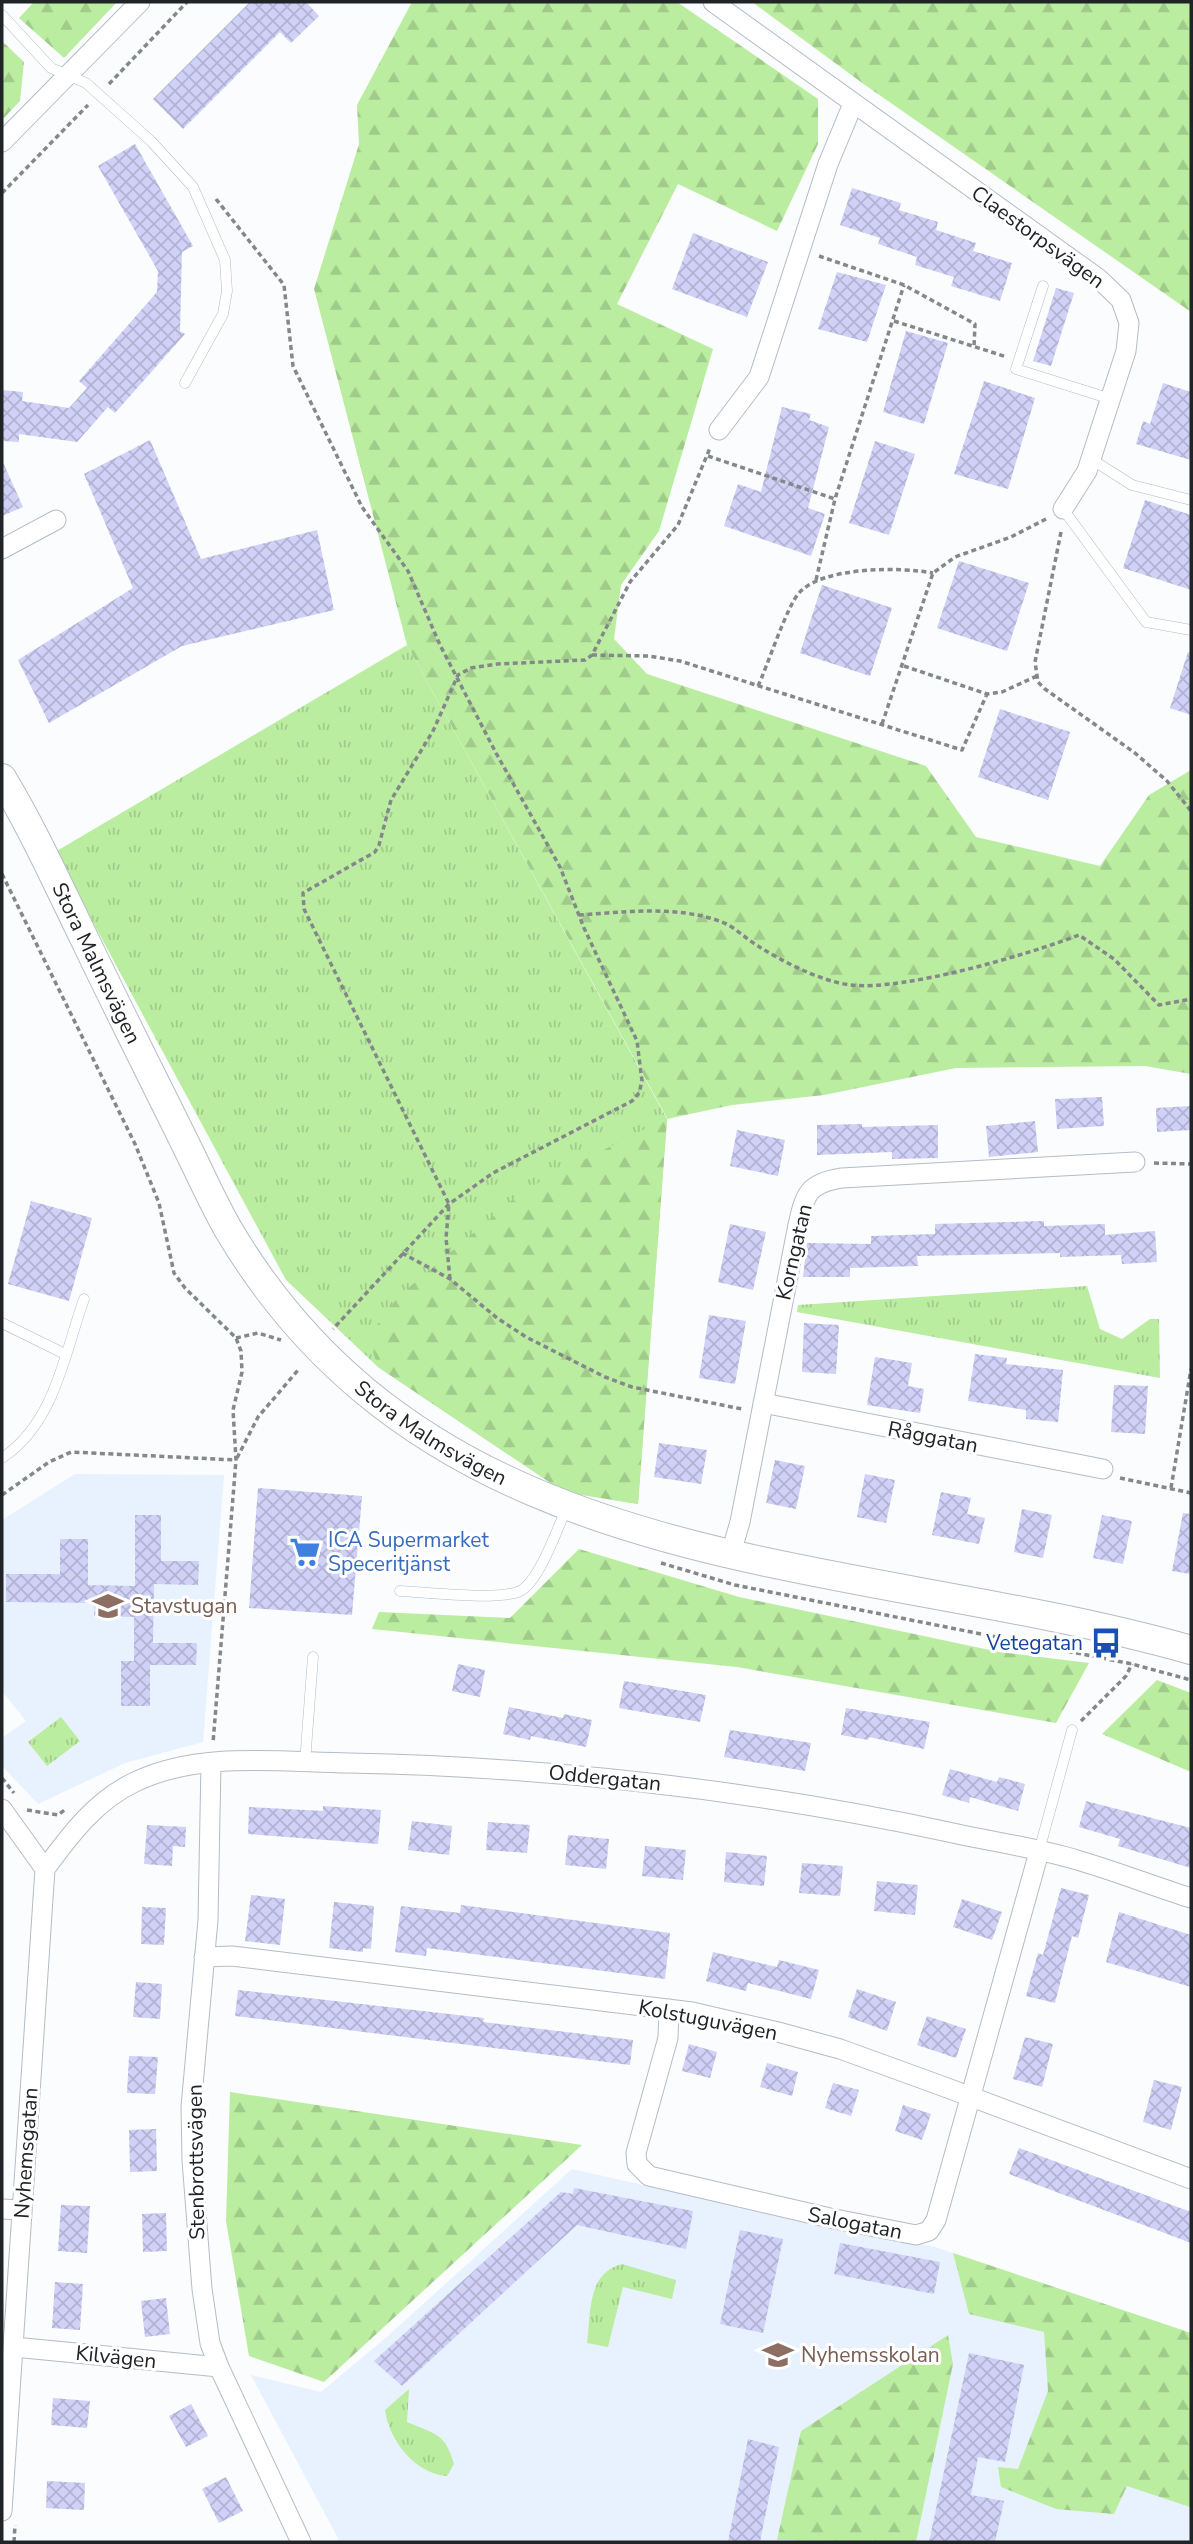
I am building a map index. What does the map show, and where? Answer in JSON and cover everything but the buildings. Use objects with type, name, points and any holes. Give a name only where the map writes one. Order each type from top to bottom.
[{"type":"street","points":[[2,142],[140,2]]},
{"type":"street","name":"Claestorpsvägen","points":[[713,2],[1099,279],[1121,300],[1129,323],[1126,351],[1087,471],[1063,509]]},
{"type":"street","points":[[719,430],[759,377],[828,164],[853,104]]},
{"type":"street","points":[[2,549],[56,520]]},
{"type":"street","name":"Stora Malmsvägen","points":[[2,778],[228,1228],[295,1325],[343,1372],[410,1426],[482,1468],[568,1506],[655,1537],[1191,1650]]},
{"type":"street","name":"Korngatan","points":[[731,1553],[740,1522],[803,1201],[812,1188],[823,1181],[1135,1162]]},
{"type":"street","name":"Råggatan","points":[[763,1403],[1103,1469]]},
{"type":"street","name":"Oddergatan","points":[[45,1869],[72,1831],[105,1800],[135,1782],[175,1769],[211,1763],[305,1762],[516,1769],[716,1791],[824,1807],[1075,1860],[1191,1898]]},
{"type":"street","name":"Stenbrottsvägen","points":[[211,1763],[204,1957],[191,2107],[192,2161],[202,2289],[210,2343],[219,2367],[301,2542]]},
{"type":"street","points":[[2,1809],[45,1869]]},
{"type":"street","name":"Salogatan","points":[[669,2010],[668,2038],[636,2153],[636,2164],[649,2176],[668,2183],[916,2235],[929,2231],[936,2220],[1039,1852]]},
{"type":"street","name":"Nyhemsgatan","points":[[9,2513],[14,2347],[12,2210],[45,1869]]},
{"type":"street","name":"Kolstuguvägen","points":[[204,1957],[232,1956],[669,2010],[754,2026],[839,2049],[1191,2179]]},
{"type":"street","name":"Kilvägen","points":[[14,2347],[219,2367]]},
{"type":"lane","points":[[2,15],[51,68],[86,83],[151,141],[193,187],[225,260],[227,291],[222,314],[185,383]]},
{"type":"lane","points":[[1043,286],[1016,369],[1111,399]]},
{"type":"lane","points":[[1091,459],[1132,485],[1191,500]]},
{"type":"lane","points":[[1063,509],[1146,622],[1191,630]]},
{"type":"lane","points":[[2,1458],[35,1428],[55,1390],[84,1299]]},
{"type":"lane","points":[[2,1323],[65,1354]]},
{"type":"lane","points":[[400,1591],[486,1594],[520,1591],[531,1581],[568,1506]]},
{"type":"lane","points":[[305,1762],[313,1657]]},
{"type":"lane","points":[[1039,1852],[1072,1730]]},
{"type":"path","points":[[108,85],[117,93]]},
{"type":"path","points":[[215,197],[284,285],[290,312],[293,366],[362,506],[408,571],[440,645],[560,867],[637,1041],[642,1064],[639,1093],[632,1101],[493,1173],[449,1203],[325,1339]]},
{"type":"path","points":[[800,250],[904,285],[975,324],[974,346]]},
{"type":"path","points":[[816,580],[835,499],[904,285]]},
{"type":"path","points":[[893,321],[1018,360]]},
{"type":"path","points":[[450,1279],[446,1238],[449,1203],[302,900],[309,888],[375,852],[391,800],[433,731],[458,675],[484,666],[586,660],[592,655],[630,582],[678,525],[719,430]]},
{"type":"path","points":[[707,456],[835,499]]},
{"type":"path","points":[[882,724],[904,666],[933,573],[955,556],[1011,537],[1063,509]]},
{"type":"path","points":[[1063,509],[1058,556],[1035,662],[1037,677],[1055,697],[1143,760],[1167,781],[1191,811]]},
{"type":"path","points":[[758,687],[795,598],[816,580],[874,570],[933,573]]},
{"type":"path","points":[[592,655],[661,657],[962,750],[986,694]]},
{"type":"path","points":[[904,666],[986,694],[1002,692],[1037,677]]},
{"type":"path","points":[[2,874],[135,1144],[159,1203],[174,1273],[185,1288],[236,1338],[243,1361],[233,1410],[236,1460],[211,1763]]},
{"type":"path","points":[[579,915],[649,911],[723,922],[788,962],[849,985],[876,985],[935,976],[1054,945],[1079,935],[1114,959],[1159,1005],[1191,999]]},
{"type":"path","points":[[1135,1162],[1191,1164]]},
{"type":"path","points":[[402,1253],[450,1279],[497,1318],[526,1337],[605,1377],[632,1387],[743,1409],[763,1403]]},
{"type":"path","points":[[236,1460],[258,1417],[299,1369]]},
{"type":"path","points":[[1171,1488],[1191,1369]]},
{"type":"path","points":[[2,1496],[49,1462],[71,1452],[236,1460]]},
{"type":"path","points":[[1103,1469],[1115,1477],[1191,1493]]},
{"type":"path","points":[[1072,1730],[1126,1676],[1132,1664]]},
{"type":"path","points":[[9,2513],[14,2542]]},
{"type":"shaded area","name":"Stavstugan","points":[[75,1474],[224,1475],[203,1742],[125,1763],[38,1804],[2,1766],[2,1738],[26,1721],[2,1691],[2,1520]]},
{"type":"shaded area","name":"Nyhemsskolan","points":[[572,2169],[794,2219],[935,2247],[1191,2333],[1191,2542],[340,2542],[251,2375],[321,2392],[388,2336]]},
{"type":"green space","points":[[34,2],[117,2],[64,58],[19,18]]},
{"type":"green space","points":[[412,2],[677,2],[818,99],[818,144],[777,231],[678,184],[617,304],[713,349],[659,531],[621,585],[614,639],[647,674],[926,766],[976,837],[1100,866],[1149,795],[1191,770],[1191,1074],[1145,1066],[956,1068],[824,1095],[732,1105],[667,1119],[638,1504],[564,1492],[378,1367],[368,1337],[398,1297],[524,1190],[667,1118],[407,645],[314,289],[359,144],[357,105]]},
{"type":"green space","points":[[752,2],[1191,2],[1191,312],[865,85]]},
{"type":"green space","points":[[2,41],[24,62],[20,101],[2,120]]},
{"type":"green space","points":[[407,645],[667,1119],[638,1504],[564,1492],[378,1367],[286,1280],[55,852]]},
{"type":"green space","points":[[1087,1286],[1100,1329],[1122,1339],[1150,1319],[1159,1319],[1160,1378],[797,1312],[798,1305]]},
{"type":"green space","points":[[579,1549],[739,1597],[999,1652],[1089,1663],[1056,1723],[737,1667],[372,1629],[379,1612],[510,1618]]},
{"type":"green space","points":[[1157,1680],[1191,1693],[1191,1772],[1102,1734]]},
{"type":"green space","points":[[61,1717],[80,1741],[47,1766],[28,1742]]},
{"type":"green space","points":[[230,2092],[582,2145],[324,2382],[249,2356],[226,2221]]},
{"type":"green space","points":[[953,2253],[1191,2333],[1190,2507],[1127,2486],[1114,2514],[1056,2509],[1001,2487],[998,2467],[1018,2469],[1048,2391],[1044,2332],[969,2314]]},
{"type":"green space","points":[[622,2264],[676,2280],[672,2299],[623,2287],[608,2347],[587,2343],[593,2295],[597,2285],[602,2276]]},
{"type":"green space","points":[[948,2335],[953,2364],[916,2542],[777,2540],[801,2431]]},
{"type":"green space","points":[[409,2389],[407,2422],[431,2432],[447,2446],[454,2464],[447,2476],[435,2474],[414,2462],[392,2433],[385,2410]]},
{"type":"place","name":"ICA Supermarket Speceritjänst","points":[[305,1552]]},
{"type":"place","name":"Stavstugan","points":[[108,1606]]},
{"type":"place","name":"Vetegatan","points":[[1106,1643]]},
{"type":"place","name":"Nyhemsskolan","points":[[778,2355]]}]
